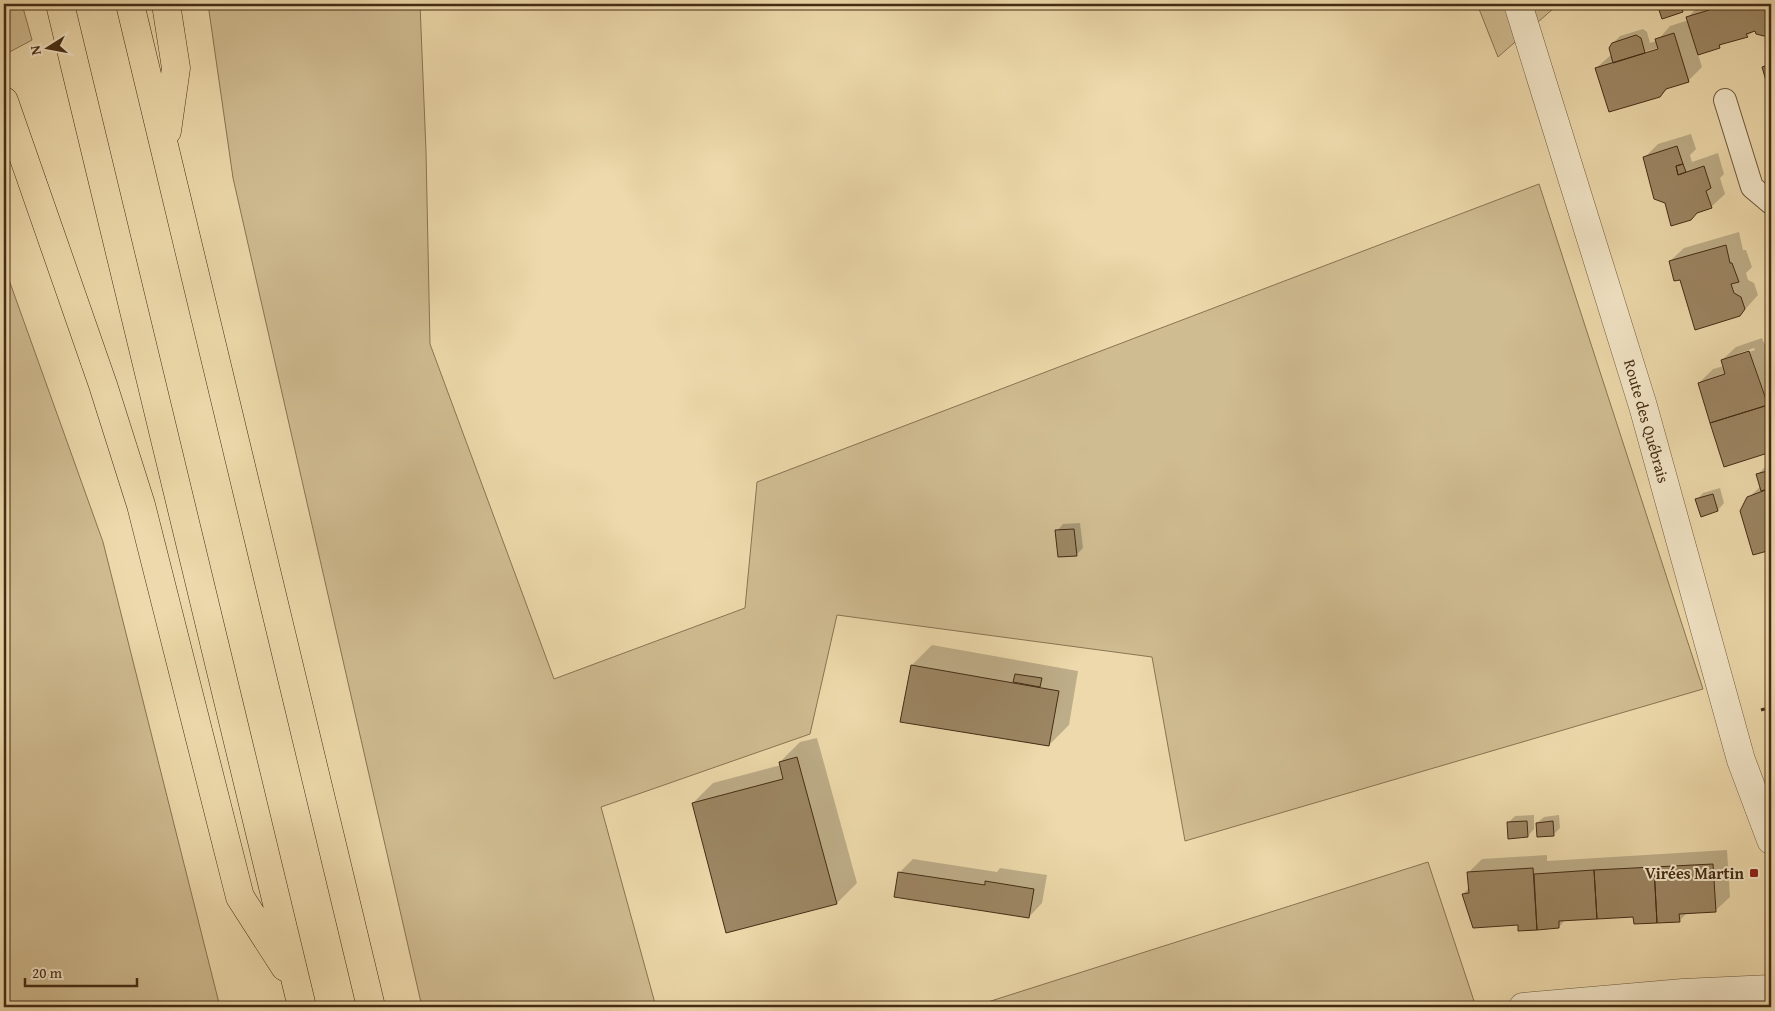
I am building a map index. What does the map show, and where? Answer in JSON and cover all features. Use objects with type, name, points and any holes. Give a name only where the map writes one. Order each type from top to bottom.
[{"type":"highway","points":[[60,4],[299,996]]},
{"type":"highway","points":[[130,4],[371,1007]]},
{"type":"highway","points":[[165,148],[176,68],[166,4]]},
{"type":"highway","points":[[4,101],[103,385],[141,505],[240,897],[299,996]]},
{"type":"street","name":"Route des Québrais","points":[[1518,4],[1644,406],[1741,760],[1771,840]]},
{"type":"street","points":[[1523,1007],[1685,1000],[1770,992]]},
{"type":"lane","points":[[1725,100],[1752,187],[1771,203]]},
{"type":"shaded area","points":[[4,4],[22,4],[32,40],[4,55]]},
{"type":"shaded area","points":[[208,4],[420,4],[426,151],[430,344],[554,679],[745,608],[757,482],[1539,184],[1703,689],[1185,841],[1152,657],[837,615],[810,734],[601,807],[656,1007],[422,1007],[233,178]]},
{"type":"shaded area","points":[[1477,4],[1572,4],[1554,8],[1498,57]]},
{"type":"shaded area","points":[[4,266],[103,542],[220,1007],[4,1007]]},
{"type":"shaded area","points":[[1428,862],[1476,1007],[972,1007]]},
{"type":"building","points":[[1657,4],[1681,4],[1683,12],[1662,19]]},
{"type":"building","points":[[1707,4],[1771,4],[1771,34],[1764,36],[1756,34],[1755,31],[1746,34],[1748,37],[1719,45],[1720,48],[1698,55],[1686,17],[1709,10]]},
{"type":"building","points":[[1674,33],[1689,82],[1666,89],[1660,97],[1609,112],[1595,68],[1658,49],[1655,39]]},
{"type":"building","points":[[1636,35],[1641,38],[1645,53],[1613,63],[1609,48],[1612,43]]},
{"type":"building","points":[[1771,64],[1771,91],[1769,91],[1762,67]]},
{"type":"building","points":[[1677,146],[1683,164],[1676,166],[1678,175],[1704,166],[1711,188],[1706,191],[1712,208],[1697,213],[1691,220],[1671,226],[1665,203],[1654,199],[1643,157]]},
{"type":"building","points":[[1683,164],[1686,172],[1678,175],[1676,166]]},
{"type":"building","points":[[1726,245],[1730,263],[1732,263],[1739,282],[1731,284],[1734,293],[1741,297],[1745,309],[1740,316],[1695,330],[1680,280],[1674,281],[1669,261]]},
{"type":"building","points":[[1749,351],[1768,405],[1710,423],[1698,383],[1725,374],[1721,360]]},
{"type":"building","points":[[1771,394],[1771,404],[1768,405],[1765,396]]},
{"type":"building","points":[[1768,405],[1771,416],[1771,452],[1724,467],[1710,423]]},
{"type":"building","points":[[1771,470],[1771,488],[1761,491],[1756,474]]},
{"type":"building","points":[[1771,488],[1771,550],[1753,555],[1740,511],[1747,497]]},
{"type":"building","points":[[1713,494],[1718,511],[1701,517],[1695,499]]},
{"type":"building","points":[[1074,529],[1077,556],[1058,557],[1055,530]]},
{"type":"building","points":[[1771,601],[1771,621],[1766,606]]},
{"type":"building","points":[[911,665],[1059,691],[1049,746],[900,722]]},
{"type":"building","points":[[1015,674],[1042,678],[1040,687],[1013,682]]},
{"type":"building","points":[[797,757],[837,904],[726,933],[692,803],[783,779],[779,762]]},
{"type":"building","points":[[1527,821],[1528,837],[1508,839],[1507,822]]},
{"type":"building","points":[[1553,821],[1554,836],[1537,837],[1536,823]]},
{"type":"building","points":[[1713,864],[1716,912],[1679,914],[1680,922],[1657,923],[1654,867]]},
{"type":"building","points":[[1654,867],[1657,923],[1634,924],[1633,917],[1597,919],[1594,870]]},
{"type":"building","points":[[1533,868],[1537,930],[1518,931],[1518,925],[1473,928],[1462,894],[1469,893],[1467,872]]},
{"type":"building","points":[[1594,870],[1597,919],[1559,921],[1559,928],[1537,930],[1534,874]]},
{"type":"building","points":[[898,872],[985,885],[985,881],[1034,889],[1029,918],[894,897]]},
{"type":"place","name":"Virées Martin","points":[[1754,873]]}]
